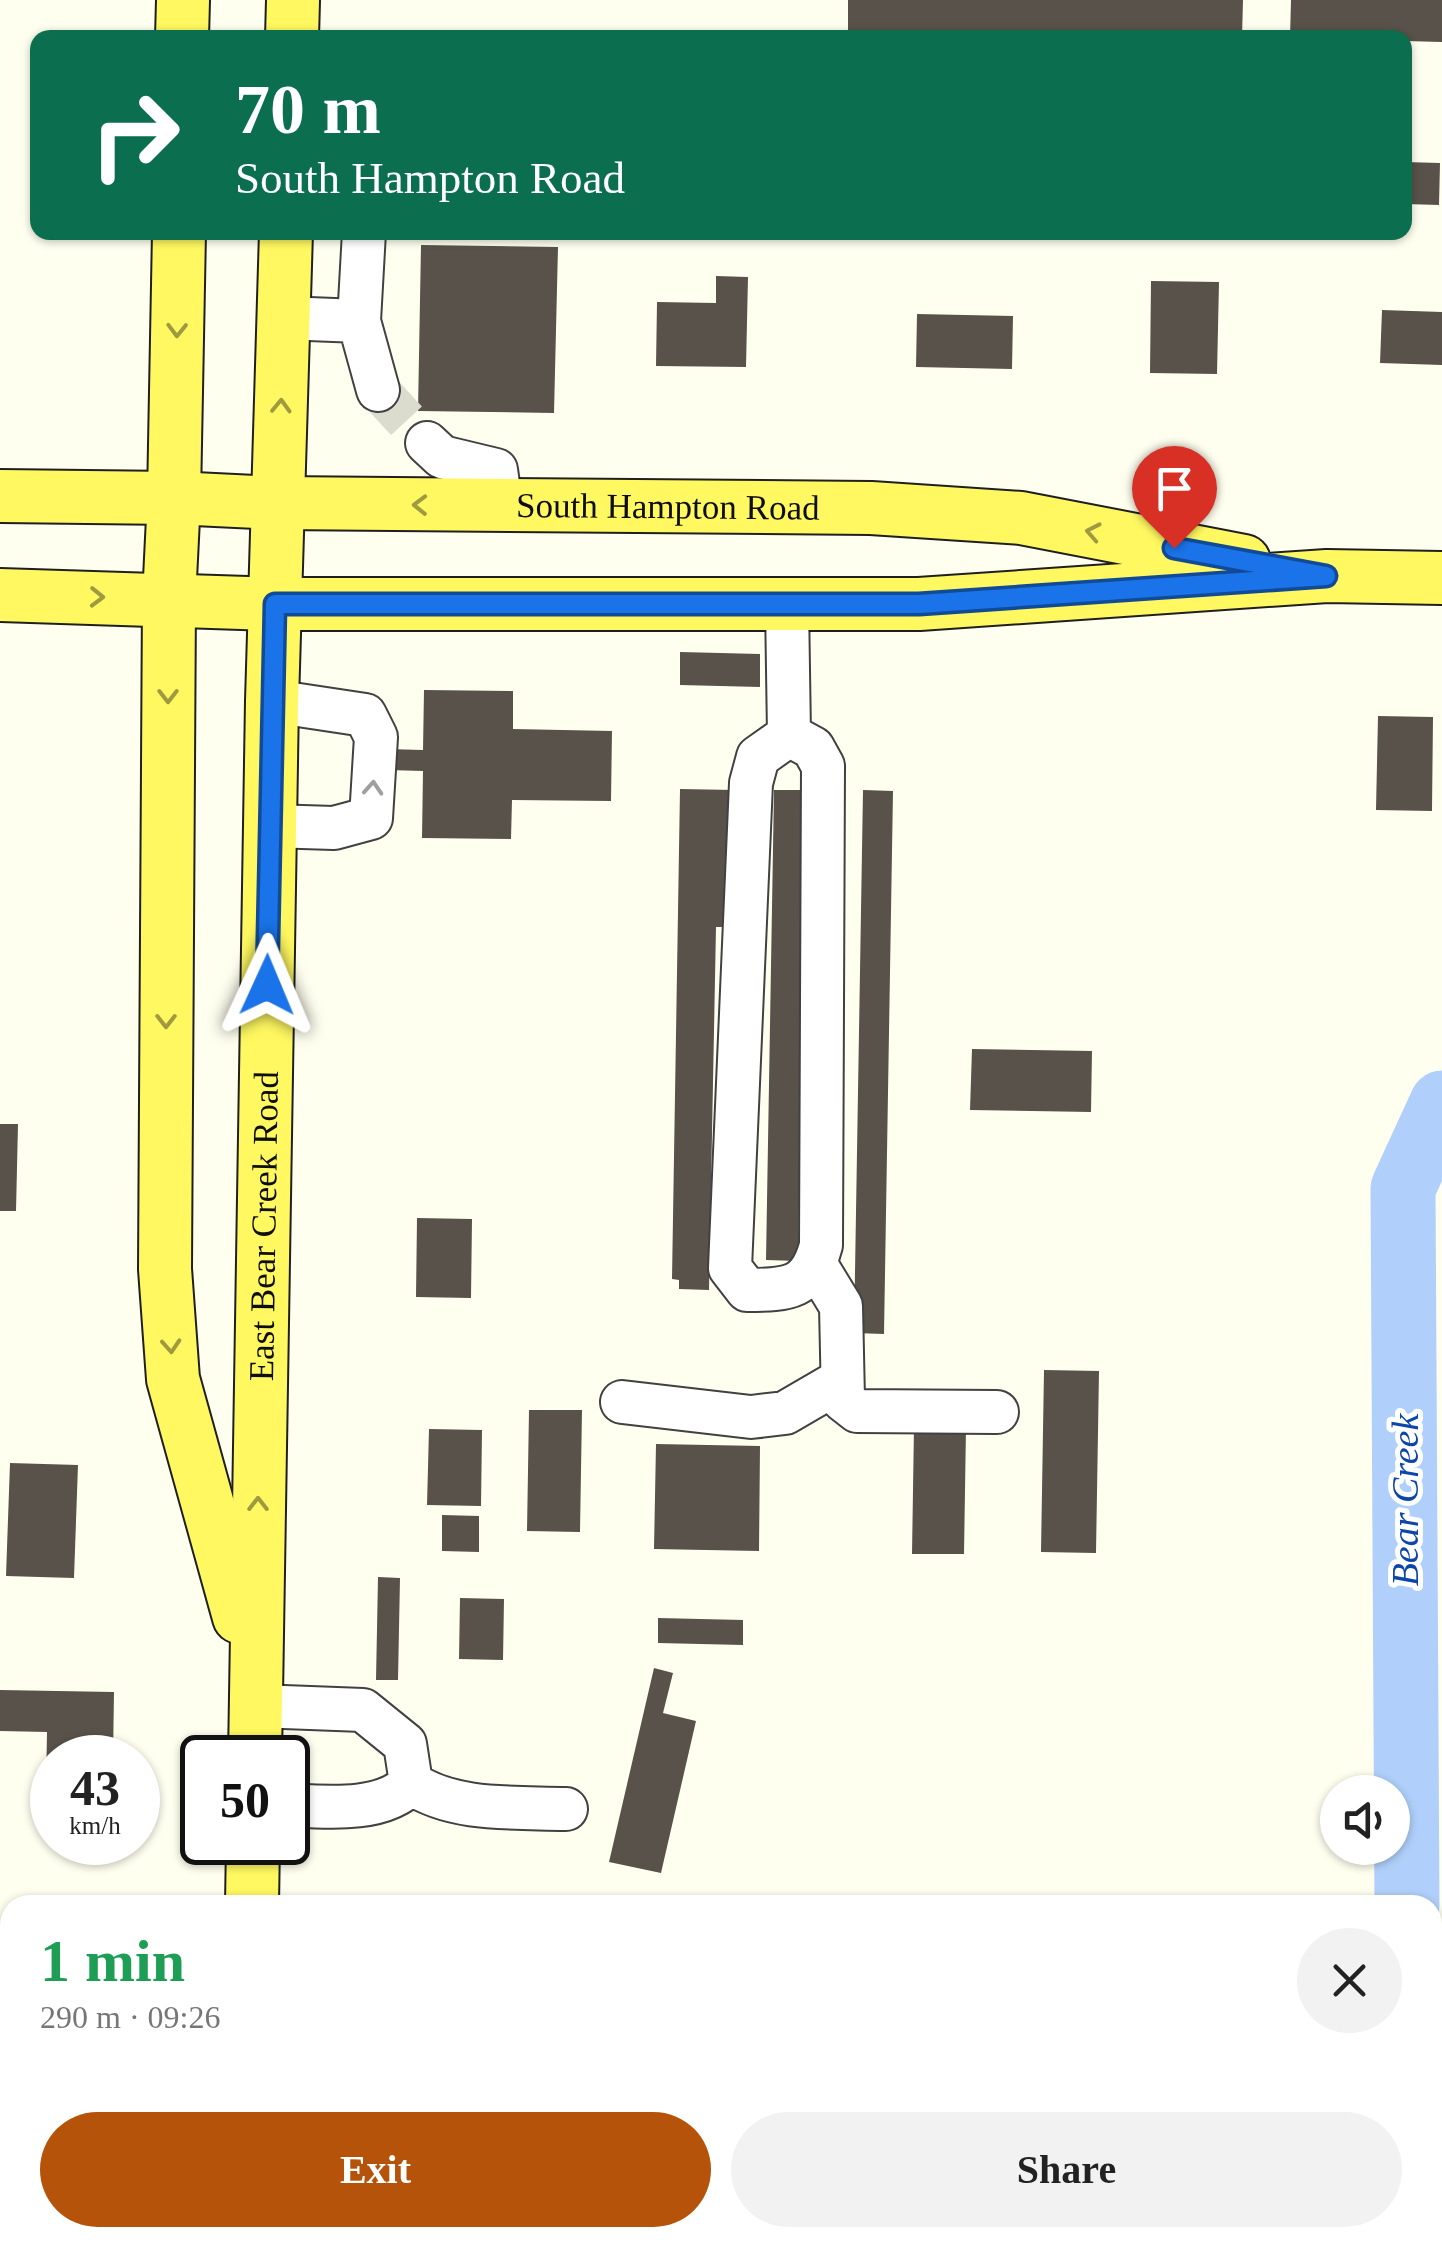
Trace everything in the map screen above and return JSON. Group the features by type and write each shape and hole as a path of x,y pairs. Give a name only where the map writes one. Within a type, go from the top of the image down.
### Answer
{"main road":[{"path":"182,30 183,0"},
{"path":"292,30 293,0"},
{"name":"East Bear Creek Road","path":"179,240 169,598 165,1268 174,1378 201,1487 234,1590 257,1706"},
{"name":"East Bear Creek Road","path":"256,1735 272,701 286,240"},
{"name":"South Hampton Road","path":"0,496 174,498 278,504 871,508 1021,518 1326,576"},
{"name":"South Hampton Road","path":"0,595 275,604 919,604 1326,576 1442,578"},
{"path":"252,1895 253,1865"}],"lane":[{"path":"364,240 360,320 378,390"},
{"path":"284,318 360,320"},
{"path":"427,443 442,457 496,470 501,505"},
{"path":"787,604 789,735"},
{"path":"270,826 334,828 371,818 376,738 366,714 272,701"},
{"path":"789,735 814,748 824,766 821,1245 816,1265 805,1280 781,1290 747,1290 730,1268 751,783 758,757 789,735"},
{"path":"816,1265 842,1306 843,1400 857,1411 997,1412"},
{"path":"622,1402 750,1416 785,1412 840,1381"},
{"path":"257,1706 363,1710 405,1744 411,1783 430,1796 461,1803 566,1809"},
{"path":"310,1805 372,1804 402,1794 411,1783"}],"building":[{"path":"848,0 1243,0 1242,30 848,30"},
{"path":"1291,0 1442,0 1442,42 1412,41 1412,30 1290,30"},
{"path":"1412,162 1440,163 1439,205 1412,204"},
{"path":"421,245 558,247 554,413 418,411"},
{"path":"716,276 748,277 746,367 656,366 657,302 716,303"},
{"path":"1151,281 1219,282 1217,374 1150,373"},
{"path":"1382,310 1442,312 1442,365 1380,363"},
{"path":"917,314 1013,316 1012,369 916,367"},
{"path":"680,652 760,654 760,687 680,685"},
{"path":"424,690 513,691 513,729 612,731 611,801 512,800 511,839 422,838 423,771 387,770 387,749 423,750"},
{"path":"1378,716 1433,717 1432,811 1376,810"},
{"path":"680,789 735,790 732,927 716,927 709,1290 679,1289 679,1280 672,1279"},
{"path":"774,790 806,790 798,1261 766,1260"},
{"path":"863,790 893,791 884,1334 854,1333"},
{"path":"972,1049 1092,1051 1091,1112 970,1110"},
{"path":"0,1124 18,1124 16,1211 0,1211"},
{"path":"417,1218 472,1219 471,1298 416,1297"},
{"path":"1044,1370 1099,1371 1096,1553 1041,1552"},
{"path":"529,1410 582,1410 580,1532 527,1531"},
{"path":"914,1426 966,1427 964,1554 912,1554"},
{"path":"429,1429 482,1430 481,1506 427,1505"},
{"path":"656,1444 760,1446 759,1551 654,1549"},
{"path":"10,1463 78,1465 74,1578 6,1576"},
{"path":"442,1515 479,1516 479,1552 442,1551"},
{"path":"378,1577 400,1578 398,1680 376,1680"},
{"path":"460,1598 504,1599 503,1660 459,1659"},
{"path":"658,1618 743,1620 743,1645 658,1643"},
{"path":"654,1668 673,1673 663,1713 696,1721 661,1873 609,1862"},
{"path":"0,1690 114,1692 113,1735 0,1731"}],"waterway":[{"name":"Bear Creek","path":"1407,1895 1403,1188 1442,1103"}],"tunnel":[{"path":"378,390 427,443"}],"route":[{"path":"267,985 275,604 919,604 1326,576 1174,548"}]}
